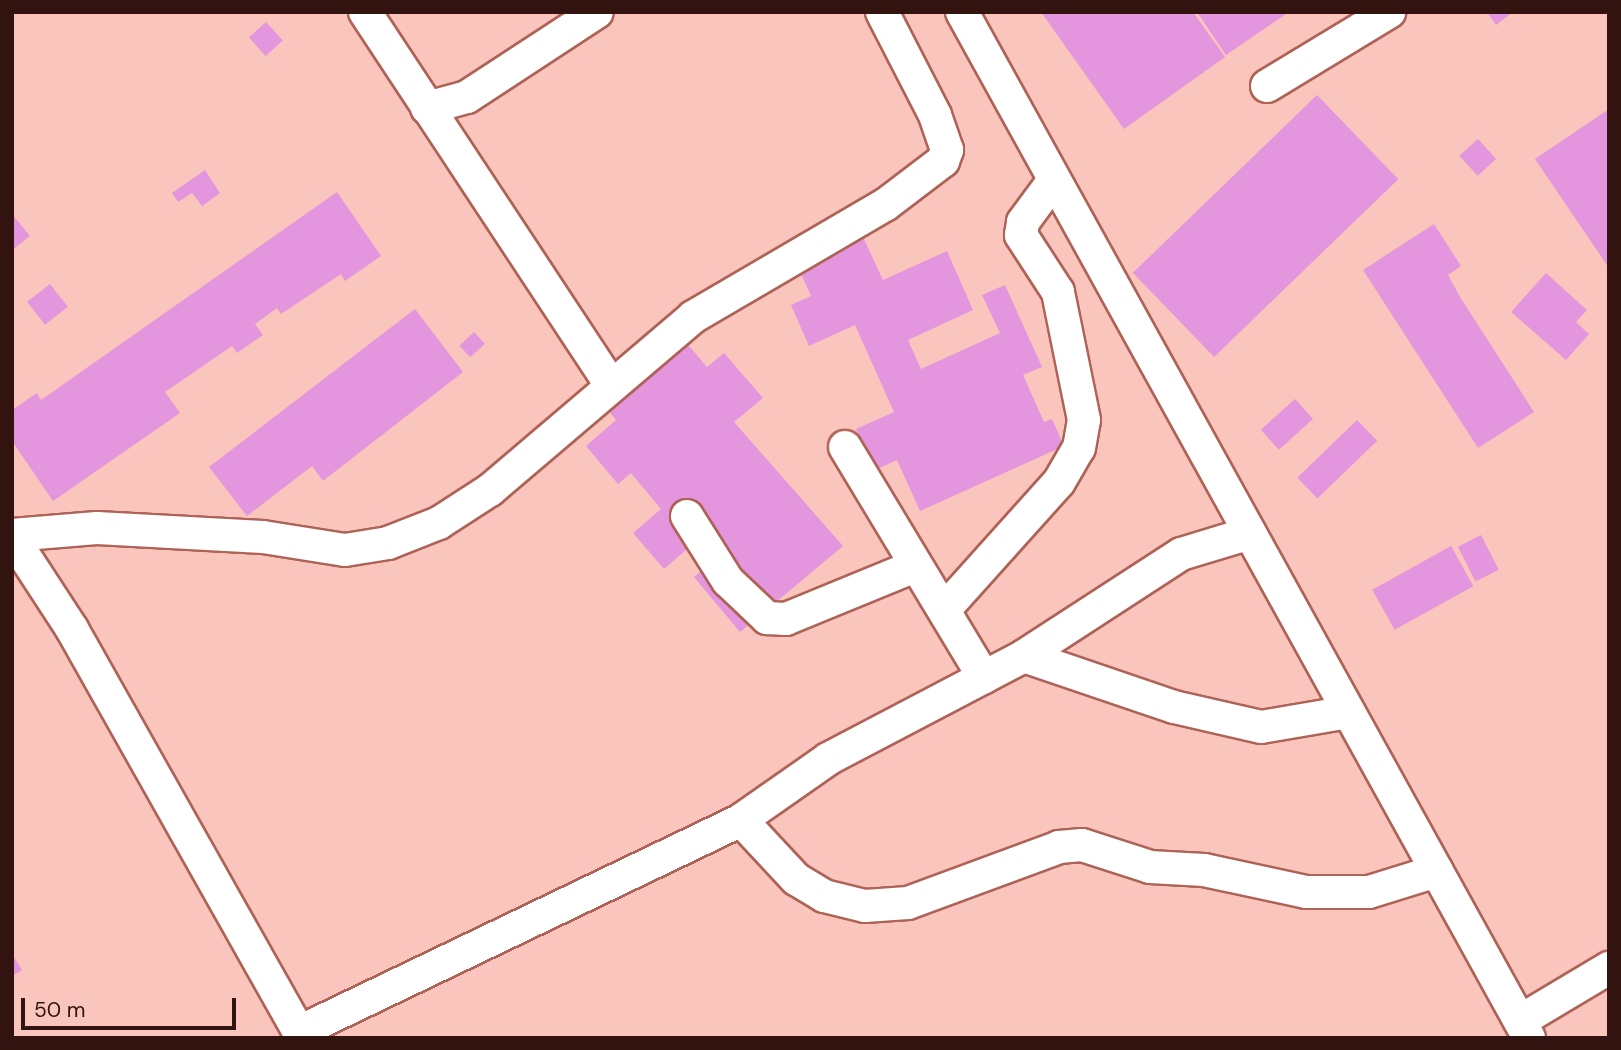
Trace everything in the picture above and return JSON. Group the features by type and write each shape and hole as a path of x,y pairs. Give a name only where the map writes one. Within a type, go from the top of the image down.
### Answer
{"street":[{"path":"365,12 612,386"},
{"path":"427,108 467,97 597,12"},
{"path":"882,12 934,116 947,150 943,161 885,205 694,317 490,490 439,523 388,543 345,550 263,537 97,528 12,536 72,629 301,1035 741,820 828,760 1024,656 1181,554 1250,533"},
{"path":"962,12 1437,871 1521,1032 1609,968"},
{"path":"1267,86 1389,12"},
{"path":"944,610 1059,482 1079,448 1084,419 1058,292 1021,236 1023,222 1054,180"},
{"path":"845,447 985,677"},
{"path":"687,516 728,581 767,618 786,619 915,566"},
{"path":"1024,656 1174,707 1261,727 1349,712"},
{"path":"741,820 796,878 824,896 865,906 908,903 1059,847 1082,845 1150,867 1204,870 1306,892 1369,892 1437,871"}],"building":[{"path":"1041,12 1193,12 1225,57 1124,129"},
{"path":"1197,12 1289,12 1226,55"},
{"path":"1487,12 1513,12 1496,25"},
{"path":"266,22 283,41 266,56 249,37"},
{"path":"1317,95 1398,179 1214,357 1133,273"},
{"path":"1609,109 1609,268 1535,159"},
{"path":"1478,139 1496,159 1477,176 1459,156"},
{"path":"205,170 220,193 202,206 192,193 178,202 172,193"},
{"path":"337,192 381,256 345,281 341,274 281,314 277,308 255,324 263,335 237,353 232,346 165,392 180,413 53,501 12,441 12,410 37,393 41,400"},
{"path":"12,214 30,236 12,250"},
{"path":"1434,224 1461,266 1448,275 1534,412 1478,448 1363,270"},
{"path":"862,235 883,280 947,251 973,310 908,340 921,369 1000,333 982,295 1005,285 1042,367 1023,375 1044,422 1052,419 1064,446 920,511 897,460 875,470 856,429 894,412 855,325 809,346 791,305 811,296 797,265"},
{"path":"1546,273 1587,310 1576,322 1589,334 1566,360 1511,312"},
{"path":"50,284 68,307 45,325 27,302"},
{"path":"415,309 463,372 323,481 312,466 247,516 209,467"},
{"path":"673,327 707,367 724,353 763,398 734,422 843,546 740,632 694,577 711,563 694,543 664,569 633,533 661,509 631,473 618,484 586,446 616,420 596,395"},
{"path":"474,332 485,344 470,357 459,346"},
{"path":"1295,399 1313,419 1279,450 1261,430"},
{"path":"1357,420 1377,441 1317,499 1297,478"},
{"path":"1481,535 1499,570 1476,582 1458,547"},
{"path":"1451,546 1473,586 1395,630 1372,590"},
{"path":"12,954 22,970 12,976"}]}
